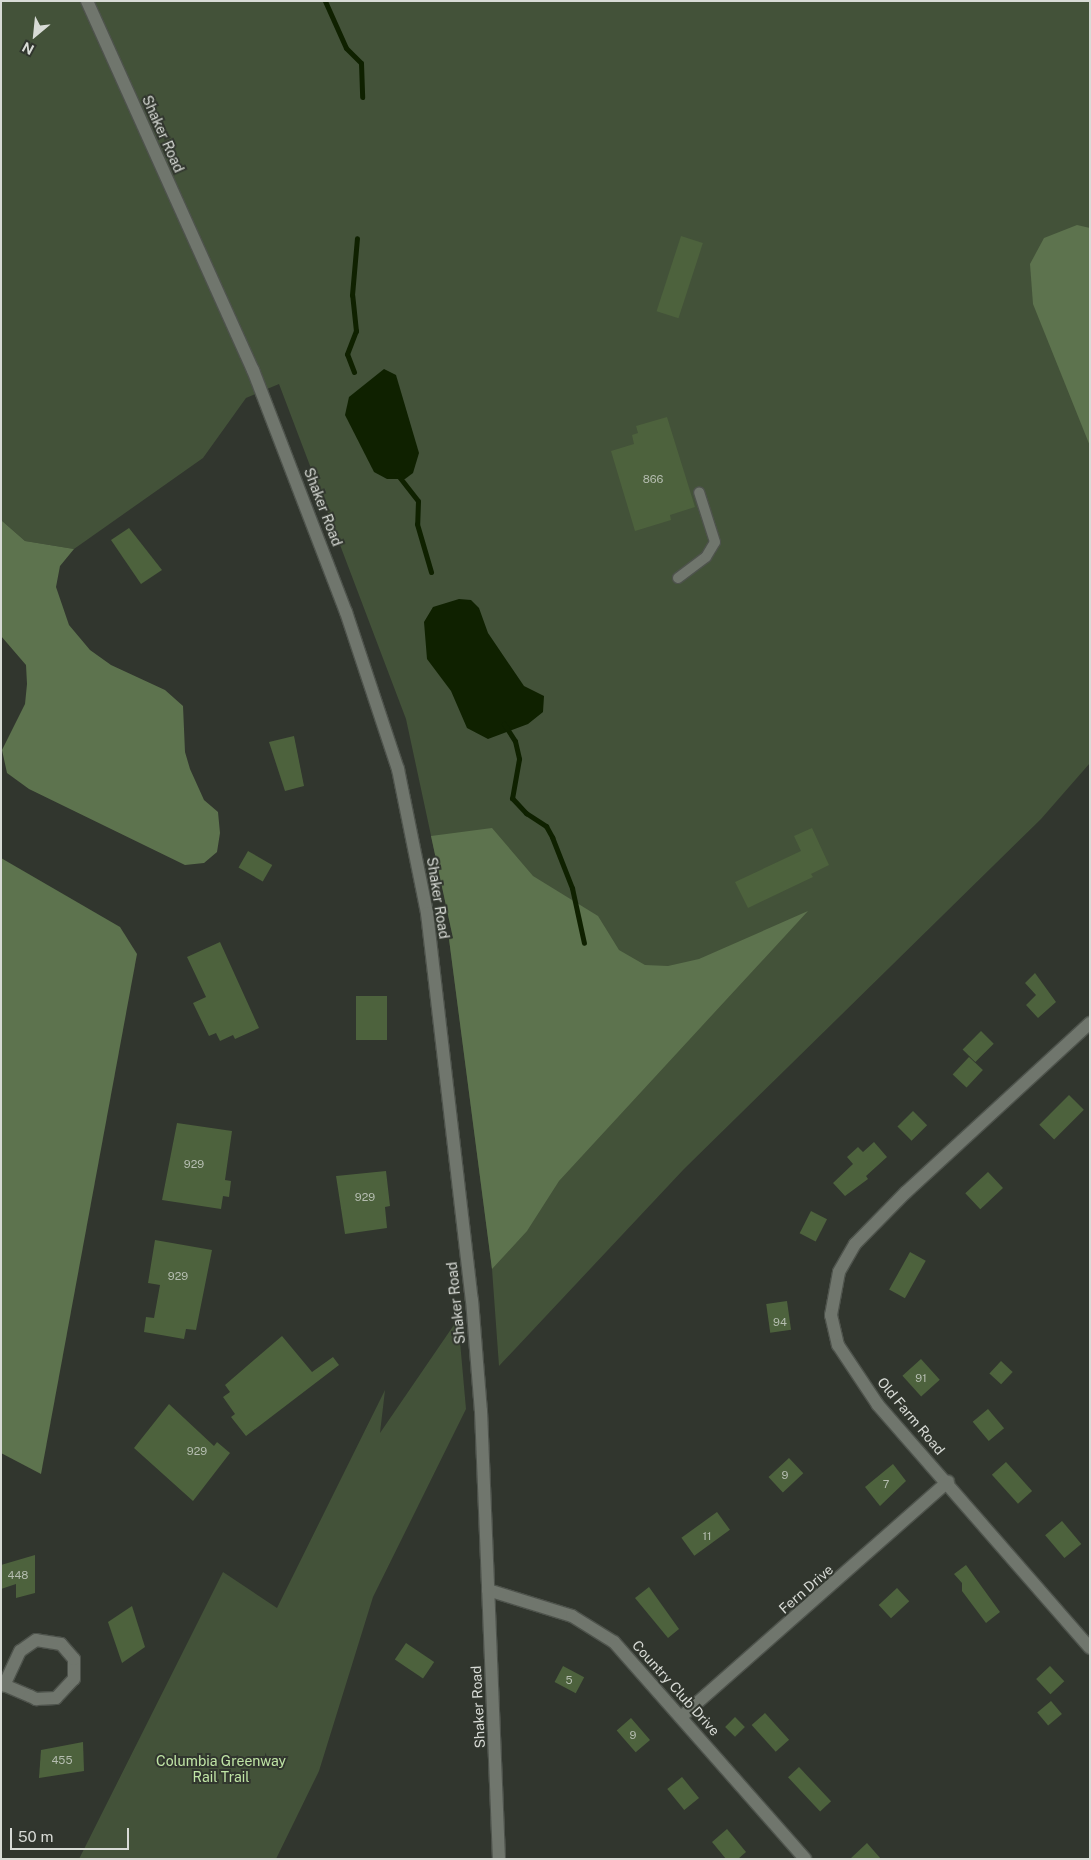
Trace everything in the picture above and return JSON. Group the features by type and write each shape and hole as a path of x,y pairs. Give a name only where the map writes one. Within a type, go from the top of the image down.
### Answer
{"street":[{"name":"Shaker Road","path":"87,1 253,370 343,604 398,769 427,913 468,1272 481,1411 499,1859"},
{"name":"Old Farm Road","path":"1090,1022 906,1192 855,1244 839,1272 831,1315 838,1345 878,1405 948,1482 1090,1648"},
{"name":"Fern Drive","path":"681,1717 948,1482"},
{"name":"Country Club Drive","path":"488,1590 595,1627 620,1648 805,1859"},
{"path":"36,1640 61,1644 74,1659 74,1679 56,1698 36,1699 3,1684 20,1652 36,1640"}],"lane":[{"path":"678,578 706,557 715,542 699,492"}],"green space":[{"path":"1,1 1090,1 1090,763 1041,819 684,1169 499,1366 492,1269 449,939 453,938 406,719 279,384 246,398 203,458 74,549 25,541 1,520"},
{"name":"Columbia Greenway Rail Trail","path":"458,1319 466,1409 373,1597 319,1771 276,1859 79,1859 223,1572 277,1608 385,1390 380,1433"}],"shaded area":[{"path":"1077,225 1090,228 1090,446 1033,304 1030,264 1044,238"},
{"path":"384,369 396,375 419,453 413,473 405,479 387,479 374,472 345,415 349,397"},
{"path":"1,520 25,541 74,549 60,566 56,587 69,625 90,650 111,665 165,690 183,706 185,752 190,769 204,800 218,812 220,833 217,852 204,863 185,865 29,789 7,773 2,750 25,704 27,684 26,665 1,636"},
{"path":"459,599 471,600 479,608 488,633 524,686 544,696 543,712 528,724 488,739 467,728 451,691 427,659 424,622 433,607"},
{"path":"492,828 533,876 598,916 619,950 645,965 668,966 699,959 808,911 559,1181 527,1231 492,1269 449,939 453,938 431,836"},
{"path":"1,858 120,927 137,954 41,1474 1,1453"}],"building":[{"path":"681,236 703,243 678,318 657,311"},
{"path":"667,417 695,507 670,515 671,520 635,531 611,451 634,444 632,435 638,433 636,426"},
{"path":"129,528 162,570 141,584 111,540"},
{"path":"294,736 304,786 285,791 269,742"},
{"path":"812,828 829,865 811,874 813,877 748,908 735,882 801,851 794,836"},
{"path":"248,851 272,865 263,881 238,867"},
{"path":"220,942 259,1028 235,1039 233,1035 220,1041 216,1033 209,1036 193,1003 206,997 187,957"},
{"path":"1035,973 1056,1002 1038,1018 1026,1005 1036,995 1025,983"},
{"path":"356,996 387,996 387,1040 356,1040"},
{"path":"981,1031 994,1044 975,1062 963,1049"},
{"path":"969,1057 983,1070 967,1088 953,1075"},
{"path":"1069,1095 1084,1110 1054,1140 1039,1125"},
{"path":"913,1111 927,1125 912,1141 897,1127"},
{"path":"177,1123 232,1131 225,1180 231,1181 229,1197 223,1196 221,1209 162,1200"},
{"path":"874,1142 887,1157 866,1176 868,1179 845,1196 833,1183 853,1164 847,1157 858,1147 863,1152"},
{"path":"386,1171 390,1206 385,1207 387,1228 345,1234 336,1176"},
{"path":"988,1172 1003,1188 980,1209 965,1193"},
{"path":"811,1211 827,1219 816,1241 800,1233"},
{"path":"155,1240 212,1250 196,1330 186,1329 184,1339 144,1332 146,1317 154,1318 160,1285 148,1283"},
{"path":"910,1252 926,1261 905,1298 889,1290"},
{"path":"787,1301 791,1330 770,1333 766,1304"},
{"path":"282,1336 312,1372 333,1357 339,1365 246,1436 231,1417 235,1414 223,1397 230,1392 225,1385"},
{"path":"921,1359 940,1380 921,1397 902,1376"},
{"path":"1001,1361 1013,1372 1001,1384 989,1373"},
{"path":"169,1404 214,1446 217,1442 230,1453 193,1501 134,1448"},
{"path":"988,1409 1004,1428 989,1441 973,1422"},
{"path":"789,1458 803,1473 783,1492 769,1477"},
{"path":"1006,1462 1032,1491 1018,1504 992,1475"},
{"path":"893,1464 906,1481 880,1506 865,1487"},
{"path":"717,1512 730,1530 694,1556 681,1538"},
{"path":"1062,1521 1081,1544 1064,1558 1045,1535"},
{"path":"35,1555 35,1593 16,1598 16,1584 1,1589 1,1565"},
{"path":"966,1565 1000,1612 986,1623 962,1591 962,1583 954,1574"},
{"path":"649,1587 679,1629 668,1638 635,1598"},
{"path":"897,1588 909,1601 891,1618 879,1605"},
{"path":"132,1606 145,1647 122,1663 108,1622"},
{"path":"406,1643 434,1662 423,1679 395,1660"},
{"path":"563,1666 584,1677 576,1693 555,1682"},
{"path":"1050,1666 1064,1681 1050,1694 1036,1679"},
{"path":"1051,1701 1062,1714 1048,1726 1037,1713"},
{"path":"765,1713 789,1740 776,1752 752,1725"},
{"path":"735,1717 745,1727 735,1737 725,1727"},
{"path":"631,1718 650,1740 636,1752 617,1730"},
{"path":"83,1742 84,1771 39,1778 41,1750"},
{"path":"799,1767 831,1801 820,1812 788,1777"},
{"path":"682,1777 699,1798 684,1810 667,1789"},
{"path":"727,1829 746,1852 738,1859 726,1859 712,1842"},
{"path":"867,1843 881,1859 850,1859"}],"waterway":[{"path":"325,1 346,48 361,63 362,97"},
{"path":"354,372 347,354 356,331 352,295 357,238"},
{"path":"397,474 418,501 417,524 431,572"},
{"path":"504,724 515,741 519,759 512,798 526,813 546,826 552,837 572,888 584,943"}]}
